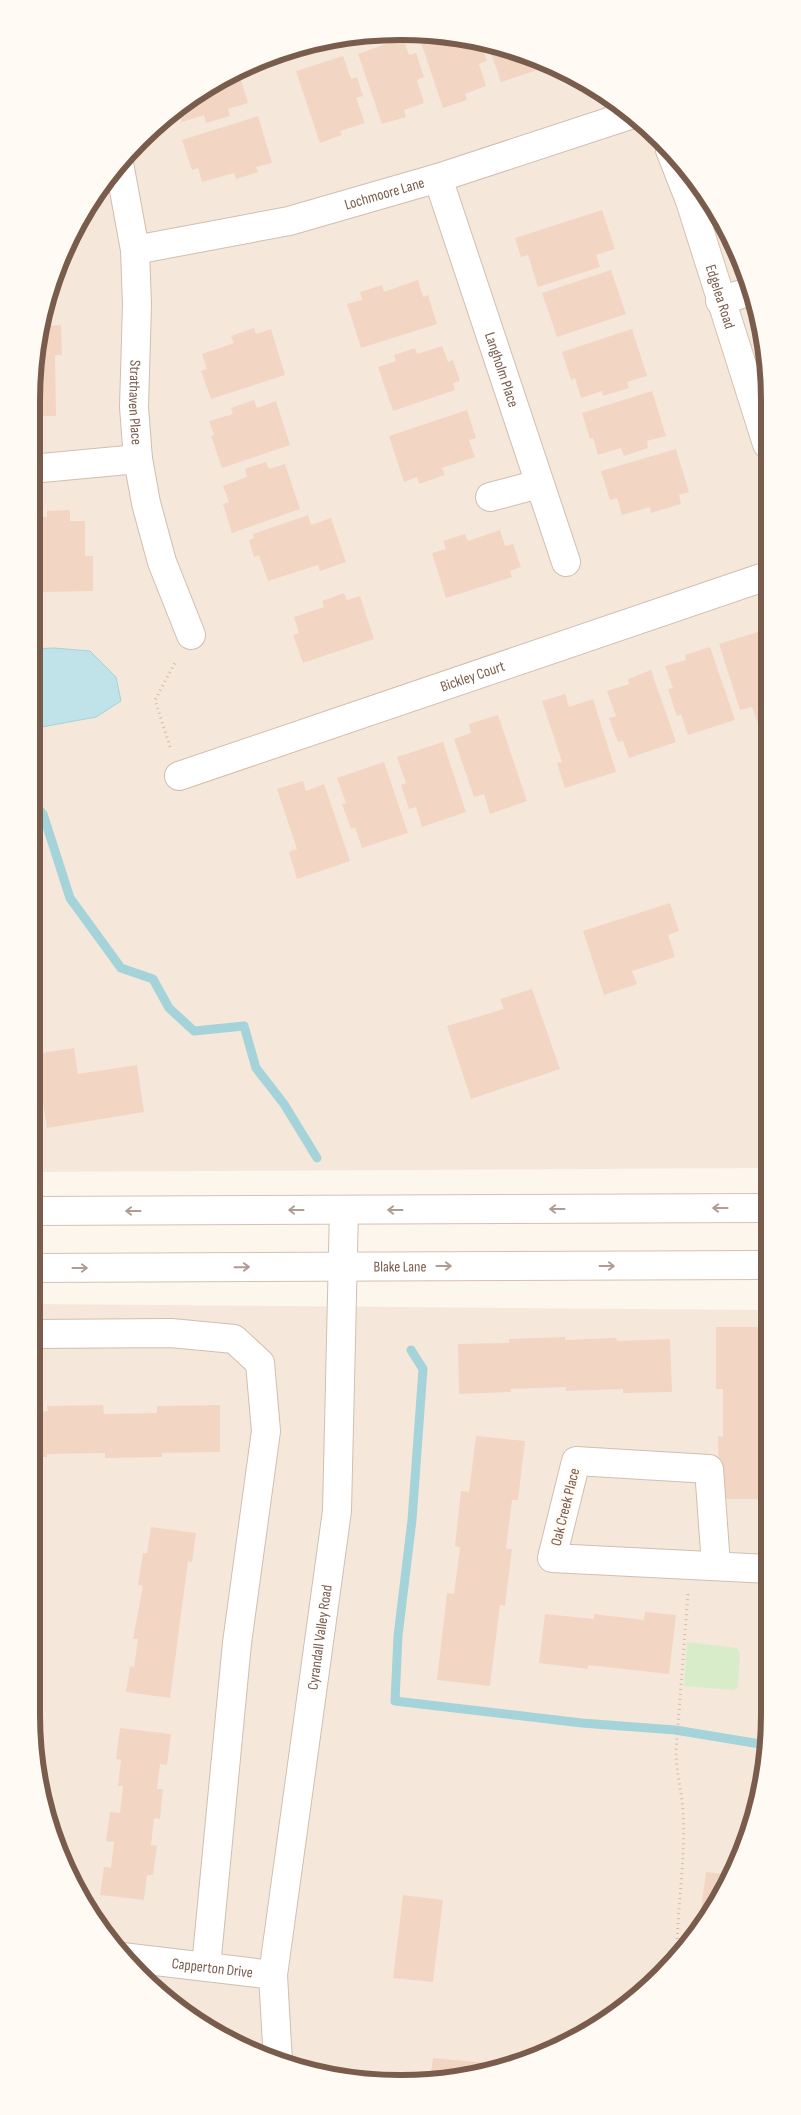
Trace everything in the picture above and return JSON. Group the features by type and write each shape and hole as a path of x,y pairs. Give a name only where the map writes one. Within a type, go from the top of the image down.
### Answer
{"street":[{"name":"Lochmoore Lane","path":"135,250 289,221 438,178 624,117"},
{"name":"Edgelea Road","path":"678,170 690,202 761,426"},
{"name":"Strathaven Place","path":"121,173 135,250 137,305 134,407 138,459 146,503 162,562 191,635"},
{"name":"Langholm Place","path":"438,178 566,562"},
{"path":"720,301 745,293"},
{"path":"40,468 138,459"},
{"path":"490,497 539,484"},
{"name":"Bickley Court","path":"179,776 761,578"},
{"path":"40,1211 761,1208"},
{"name":"Cyrandall Valley Road","path":"277,2053 273,1975 337,1511 344,1210"},
{"name":"Blake Lane","path":"40,1268 761,1265"},
{"path":"40,1334 171,1333 234,1339 260,1364 266,1431 237,1643 206,1967"},
{"name":"Oak Creek Place","path":"704,1565 709,1469 576,1461 552,1558 761,1569"},
{"name":"Capperton Drive","path":"136,1959 273,1975"}],"path":[{"path":"179,776 155,700 191,635"},
{"path":"678,1945 683,1872 683,1810 676,1774 676,1745 704,1565"}],"shaded area":[{"path":"400,40 448,43 494,52 516,59 538,67 581,88 620,114 672,163 687,181 713,220 734,263 742,285 749,307 758,353 761,400 761,1168 40,1172 40,727 96,717 54,648 40,649 40,400 43,353 47,330 52,307 67,263 88,220 114,181 163,129 181,114 220,88 263,67 307,52 330,47 353,43"},
{"path":"40,1304 761,1310 761,1714 758,1762 754,1785 749,1808 734,1852 713,1895 687,1934 638,1986 620,2001 581,2027 538,2048 516,2056 494,2063 448,2072 400,2075 377,2074 353,2072 307,2063 263,2048 241,2038 220,2027 181,2001 129,1952 114,1934 88,1895 67,1852 52,1808 43,1762 40,1714"}],"green space":[{"path":"687,1642 737,1648 740,1653 738,1687 734,1690 684,1686"}],"water":[{"path":"40,649 90,651 116,677 121,701 96,717 40,727"}],"building":[{"path":"397,40 404,40 409,55 416,53 424,77 417,80 424,103 404,110 406,117 382,124 358,54"},
{"path":"421,41 448,43 483,50 487,61 479,64 486,86 465,94 467,100 443,108"},
{"path":"490,51 541,69 501,82"},
{"path":"343,56 351,79 357,77 363,96 356,98 365,123 340,131 342,135 320,143 296,71"},
{"path":"240,78 248,103 228,109 230,116 206,123 204,115 182,122 180,115 181,114 220,88"},
{"path":"258,116 272,163 256,167 258,172 236,179 234,173 202,182 198,168 192,170 182,140"},
{"path":"602,210 615,249 596,255 600,267 538,287 528,255 521,257 515,238"},
{"path":"611,270 626,314 557,337 542,293"},
{"path":"418,280 423,297 428,295 437,324 361,348 347,304 362,300 360,292 382,285 384,292"},
{"path":"61,325 62,355 55,355 56,416 40,416 43,353 48,326"},
{"path":"254,328 256,334 271,329 285,375 211,399 201,371 207,369 202,354 234,343 231,336"},
{"path":"632,329 647,376 627,382 629,388 603,396 602,391 581,398 575,378 571,380 562,352"},
{"path":"442,346 448,362 453,360 460,381 453,383 455,390 393,411 378,367 396,361 394,355 415,348 417,354"},
{"path":"652,391 666,436 647,441 648,448 624,456 621,448 598,455 593,438 590,439 582,413"},
{"path":"254,400 257,408 276,401 290,445 222,468 211,436 214,435 209,421 233,414 231,408"},
{"path":"467,410 476,438 469,440 475,457 442,468 445,475 419,484 417,477 404,482 389,436"},
{"path":"676,449 689,492 679,495 681,504 651,513 650,507 622,515 617,498 610,500 601,471"},
{"path":"266,462 269,469 285,464 300,509 232,533 223,504 229,502 223,486 247,477 245,469"},
{"path":"70,510 70,521 85,521 85,556 93,556 93,591 43,592 42,517 47,517 47,511"},
{"path":"308,515 311,525 331,518 346,562 320,571 318,565 268,581 259,555 254,557 249,540 254,538 253,534"},
{"path":"500,530 505,546 513,544 521,567 510,571 512,577 446,598 432,553 446,549 443,541 465,534 468,541"},
{"path":"344,593 347,600 360,596 374,639 303,663 293,635 299,633 294,617 324,607 322,601"},
{"path":"761,631 761,722 758,723 752,707 740,710 719,644"},
{"path":"710,647 735,720 688,735 681,714 677,716 668,689 673,688 665,666 686,660 685,655"},
{"path":"651,670 676,742 629,758 623,741 618,742 609,718 616,716 607,691 629,684 628,679"},
{"path":"565,694 569,707 593,699 616,772 565,788 557,763 562,762 542,701"},
{"path":"498,715 527,801 490,814 484,794 474,797 454,739 471,733 469,724"},
{"path":"443,742 466,812 422,827 416,807 409,809 401,785 406,783 397,757"},
{"path":"384,762 408,833 362,848 355,827 351,829 342,804 346,803 337,778"},
{"path":"303,781 306,791 324,784 350,861 297,879 289,852 297,849 277,789"},
{"path":"670,903 679,931 668,935 675,957 632,971 637,984 604,995 583,931"},
{"path":"532,989 560,1069 471,1099 447,1026 504,1009 500,999"},
{"path":"74,1048 78,1074 137,1065 144,1112 47,1128 40,1085 40,1053"},
{"path":"716,1327 761,1327 761,1499 719,1499 718,1436 723,1437 723,1389 716,1389"},
{"path":"565,1337 565,1340 616,1338 617,1341 670,1339 672,1392 623,1393 623,1389 566,1391 566,1387 510,1389 511,1392 459,1394 458,1344 509,1343 509,1339"},
{"path":"103,1405 104,1414 157,1413 157,1406 220,1405 220,1452 162,1453 162,1457 105,1458 105,1453 47,1454 47,1457 40,1457 40,1411 48,1411 47,1406"},
{"path":"476,1436 525,1441 518,1500 512,1500 506,1549 512,1549 505,1606 500,1605 490,1686 437,1680 447,1593 454,1594 460,1547 455,1546 461,1491 469,1492"},
{"path":"151,1527 196,1533 192,1562 188,1561 170,1698 126,1692 130,1666 134,1667 138,1639 133,1639 143,1586 138,1585 143,1553 147,1553"},
{"path":"645,1612 676,1615 669,1674 588,1665 588,1669 539,1663 545,1614 594,1619 594,1614 644,1620"},
{"path":"120,1728 171,1734 167,1765 160,1764 157,1789 163,1789 160,1819 154,1818 151,1845 157,1846 153,1875 147,1875 144,1900 100,1895 104,1867 111,1868 114,1842 106,1841 110,1812 120,1813 123,1786 118,1786 121,1760 116,1759"},
{"path":"706,1872 724,1874 713,1895 700,1914"},
{"path":"403,1895 443,1900 433,1982 393,1978"},
{"path":"433,2058 492,2063 448,2072 420,2074 420,2071 431,2072"}],"waterway":[{"path":"40,811 43,814 70,898 121,968 153,979 169,1008 194,1031 244,1026 256,1068 284,1104 317,1158"},
{"path":"411,1350 423,1369 412,1520 398,1636 395,1701 582,1723 675,1730 760,1744"}]}
